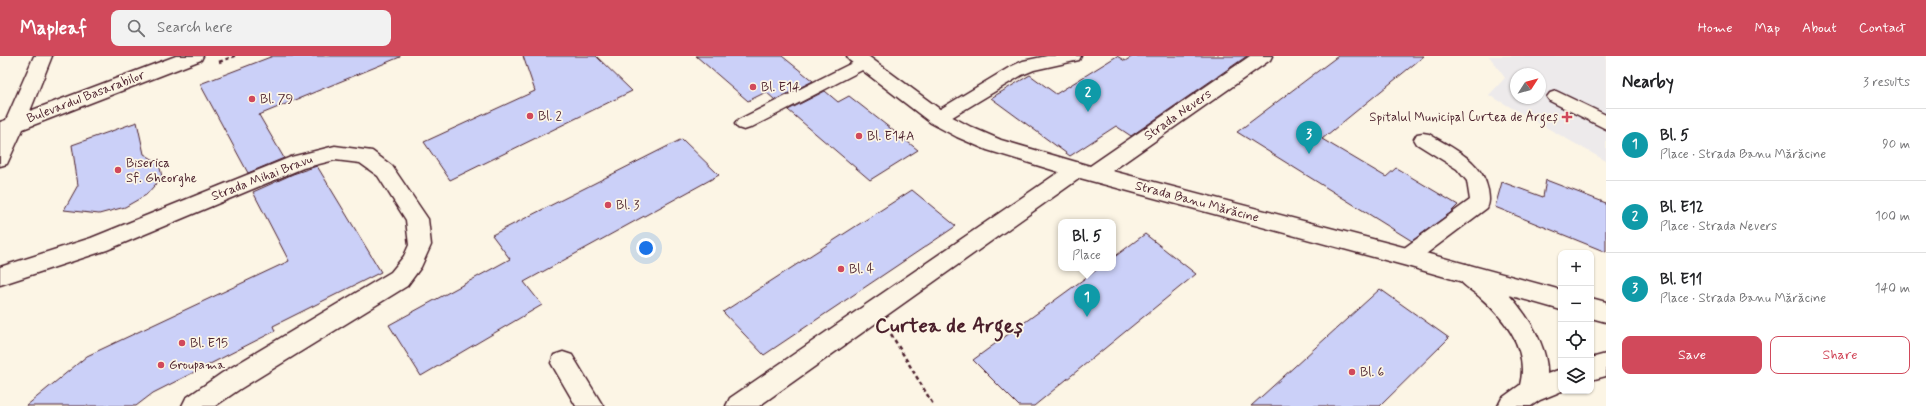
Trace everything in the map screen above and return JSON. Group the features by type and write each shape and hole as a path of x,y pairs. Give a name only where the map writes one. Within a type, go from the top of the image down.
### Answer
{"street":[{"path":"0,158 7,128 43,56"},
{"name":"Bulevardul Basarabilor","path":"7,128 194,56"},
{"name":"Strada Nevers","path":"740,406 877,311 1085,172 1263,56"},
{"name":"Strada Banu Mărăcine","path":"860,59 938,118 964,132 994,145 1085,172 1243,215 1407,257 1558,299"},
{"name":"Strada Mihai Bravu","path":"0,276 99,244 298,162 335,153 365,156 384,171 416,219 420,245 413,261 399,279 231,381 195,406"},
{"path":"1466,273 1498,298 1516,318 1531,343 1536,369 1532,392"},
{"path":"1594,309 1606,312"},
{"path":"563,363 590,406"},
{"path":"1594,369 1606,365"},
{"path":"1511,406 1532,392 1558,381"}],"lane":[{"path":"938,118 1016,71 1029,65 1073,56"},
{"path":"744,124 860,59"},
{"path":"1556,97 1606,123"},
{"path":"1407,257 1480,203 1476,179 1464,164 1423,139"}],"path":[{"path":"877,311 934,406"}],"shaded area":[{"name":"Spitalul Municipal Curtea de Argeș","path":"1489,56 1606,56 1606,161 1489,95 1505,78"}],"building":[{"name":"Bl. 79","path":"273,56 400,57 259,115 284,158 248,173 200,84"},
{"name":"Bl. 2","path":"523,56 596,56 632,91 450,180 424,142 535,91"},
{"name":"Bl. E14","path":"696,56 782,56 813,81 775,100 766,92 748,101"},
{"path":"1117,56 1125,61 1133,56 1247,56 1131,136 1116,126 1070,156 991,98 1030,75 1056,94"},
{"path":"1338,56 1424,56 1322,139 1386,177 1396,168 1458,205 1449,214 1412,241 1237,132"},
{"name":"Bl. E14A","path":"825,91 838,102 849,96 918,150 870,180 788,110"},
{"name":"Biserica Sf. Gheorghe","path":"137,122 144,154 159,163 162,177 146,195 125,207 99,214 64,210 78,185 72,145"},
{"path":"682,139 719,175 524,282 542,305 421,376 389,325 510,259 492,235"},
{"path":"317,166 381,272 273,326 275,331 153,393 136,406 26,406 87,356 289,261 253,192 293,174"},
{"path":"1546,180 1606,203 1606,252 1495,207 1502,182 1543,197"},
{"name":"Bl. 4","path":"912,190 956,226 764,355 723,312"},
{"path":"1145,234 1196,274 1034,406 1019,406 973,360 1095,271 1116,271 1116,256"},
{"name":"Bl. 6","path":"1380,289 1449,338 1380,406 1251,406"}],"place":[{"name":"Bl. E14","path":"753,87"},
{"name":"Bl. 79","path":"252,99"},
{"name":"Bl. E12","path":"1088,112"},
{"name":"Bl. 2","path":"530,116"},
{"name":"Spitalul Municipal Curtea de Argeș","path":"1567,117"},
{"name":"Bl. E14A","path":"859,136"},
{"name":"Bl. E11","path":"1309,154"},
{"name":"Biserica Sf. Gheorghe","path":"118,170"},
{"name":"Bl. 3","path":"608,205"},
{"name":"Bl. 4","path":"841,269"},
{"name":"Bl. 5","path":"1087,317"},
{"name":"Bl. E15","path":"182,343"},
{"name":"Groupama","path":"161,365"},
{"name":"Bl. 6","path":"1352,372"}],"district":[{"name":"Curtea de Argeș","path":"949,326"}]}
